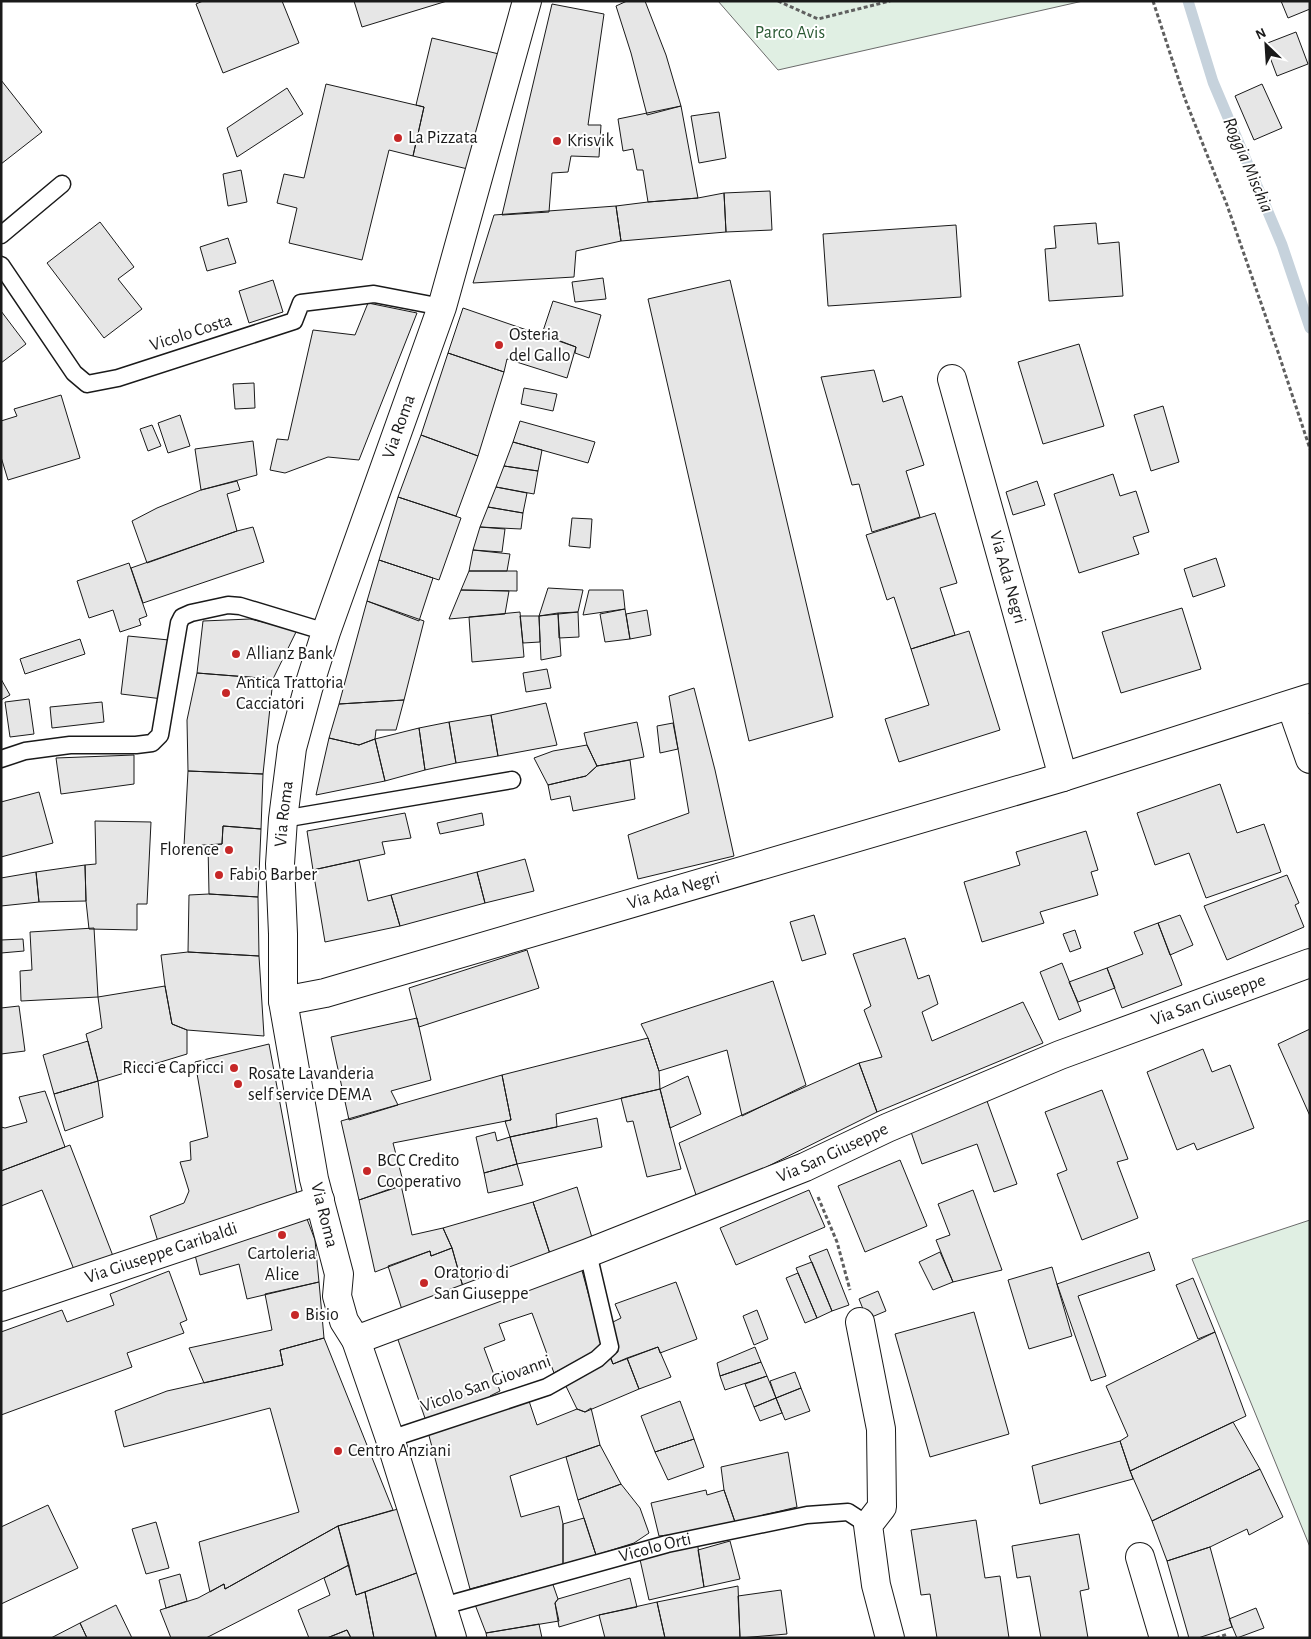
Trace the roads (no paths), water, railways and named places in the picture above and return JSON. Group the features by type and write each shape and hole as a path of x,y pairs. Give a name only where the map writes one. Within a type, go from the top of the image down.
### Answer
{"street":[{"name":"Via Roma","path":"452,1638 390,1439 356,1340 344,1321 337,1296 339,1274 313,1170 283,1001 280,864 283,820 292,748 308,689 326,632 442,307 527,1"},
{"name":"Via Ada Negri","path":"952,379 1063,776"},
{"name":"Via Ada Negri","path":"283,1001 325,993 1063,776 1300,701"},
{"path":"1300,701 1310,759"},
{"name":"Via San Giuseppe","path":"356,1340 588,1253 805,1167 887,1128 1060,1055 1310,963"},
{"name":"Via Giuseppe Garibaldi","path":"1,1307 320,1200"},
{"path":"860,1322 881,1429 882,1507 868,1525 876,1585 890,1638"},
{"path":"1140,1557 1164,1638"}],"lane":[{"path":"1,235 62,184"},
{"name":"Vicolo Costa","path":"1,265 74,373 88,384 118,378 294,321 302,303 374,294 442,307"},
{"path":"1,759 25,750 70,745 136,745 152,743 160,735 179,623 182,617 190,613 216,606 240,606 326,632"},
{"path":"283,820 512,780"},
{"name":"Vicolo San Giovanni","path":"390,1439 547,1387 597,1359 610,1348 588,1253"},
{"name":"Vicolo Orti","path":"443,1606 667,1544 807,1515 848,1512 868,1525"}],"waterway":[{"name":"Roggia Mischia","path":"1188,1 1213,82 1282,245 1310,328"}],"place":[{"name":"La Pizzata","path":"398,138"},
{"name":"Krisvik","path":"557,141"},
{"name":"Osteria del Gallo","path":"499,345"},
{"name":"Allianz Bank","path":"236,654"},
{"name":"Antica Trattoria Cacciatori","path":"226,693"},
{"name":"Florence","path":"229,850"},
{"name":"Fabio Barber","path":"219,875"},
{"name":"Ricci e Capricci","path":"234,1068"},
{"name":"Rosate Lavanderia self service DEMA","path":"238,1084"},
{"name":"BCC Credito Cooperativo","path":"367,1171"},
{"name":"Cartoleria Alice","path":"282,1235"},
{"name":"Oratorio di San Giuseppe","path":"424,1283"},
{"name":"Bisio","path":"295,1315"},
{"name":"Centro Anziani","path":"338,1451"}],"park label":[{"name":"Parco Avis","path":"790,33"}]}
